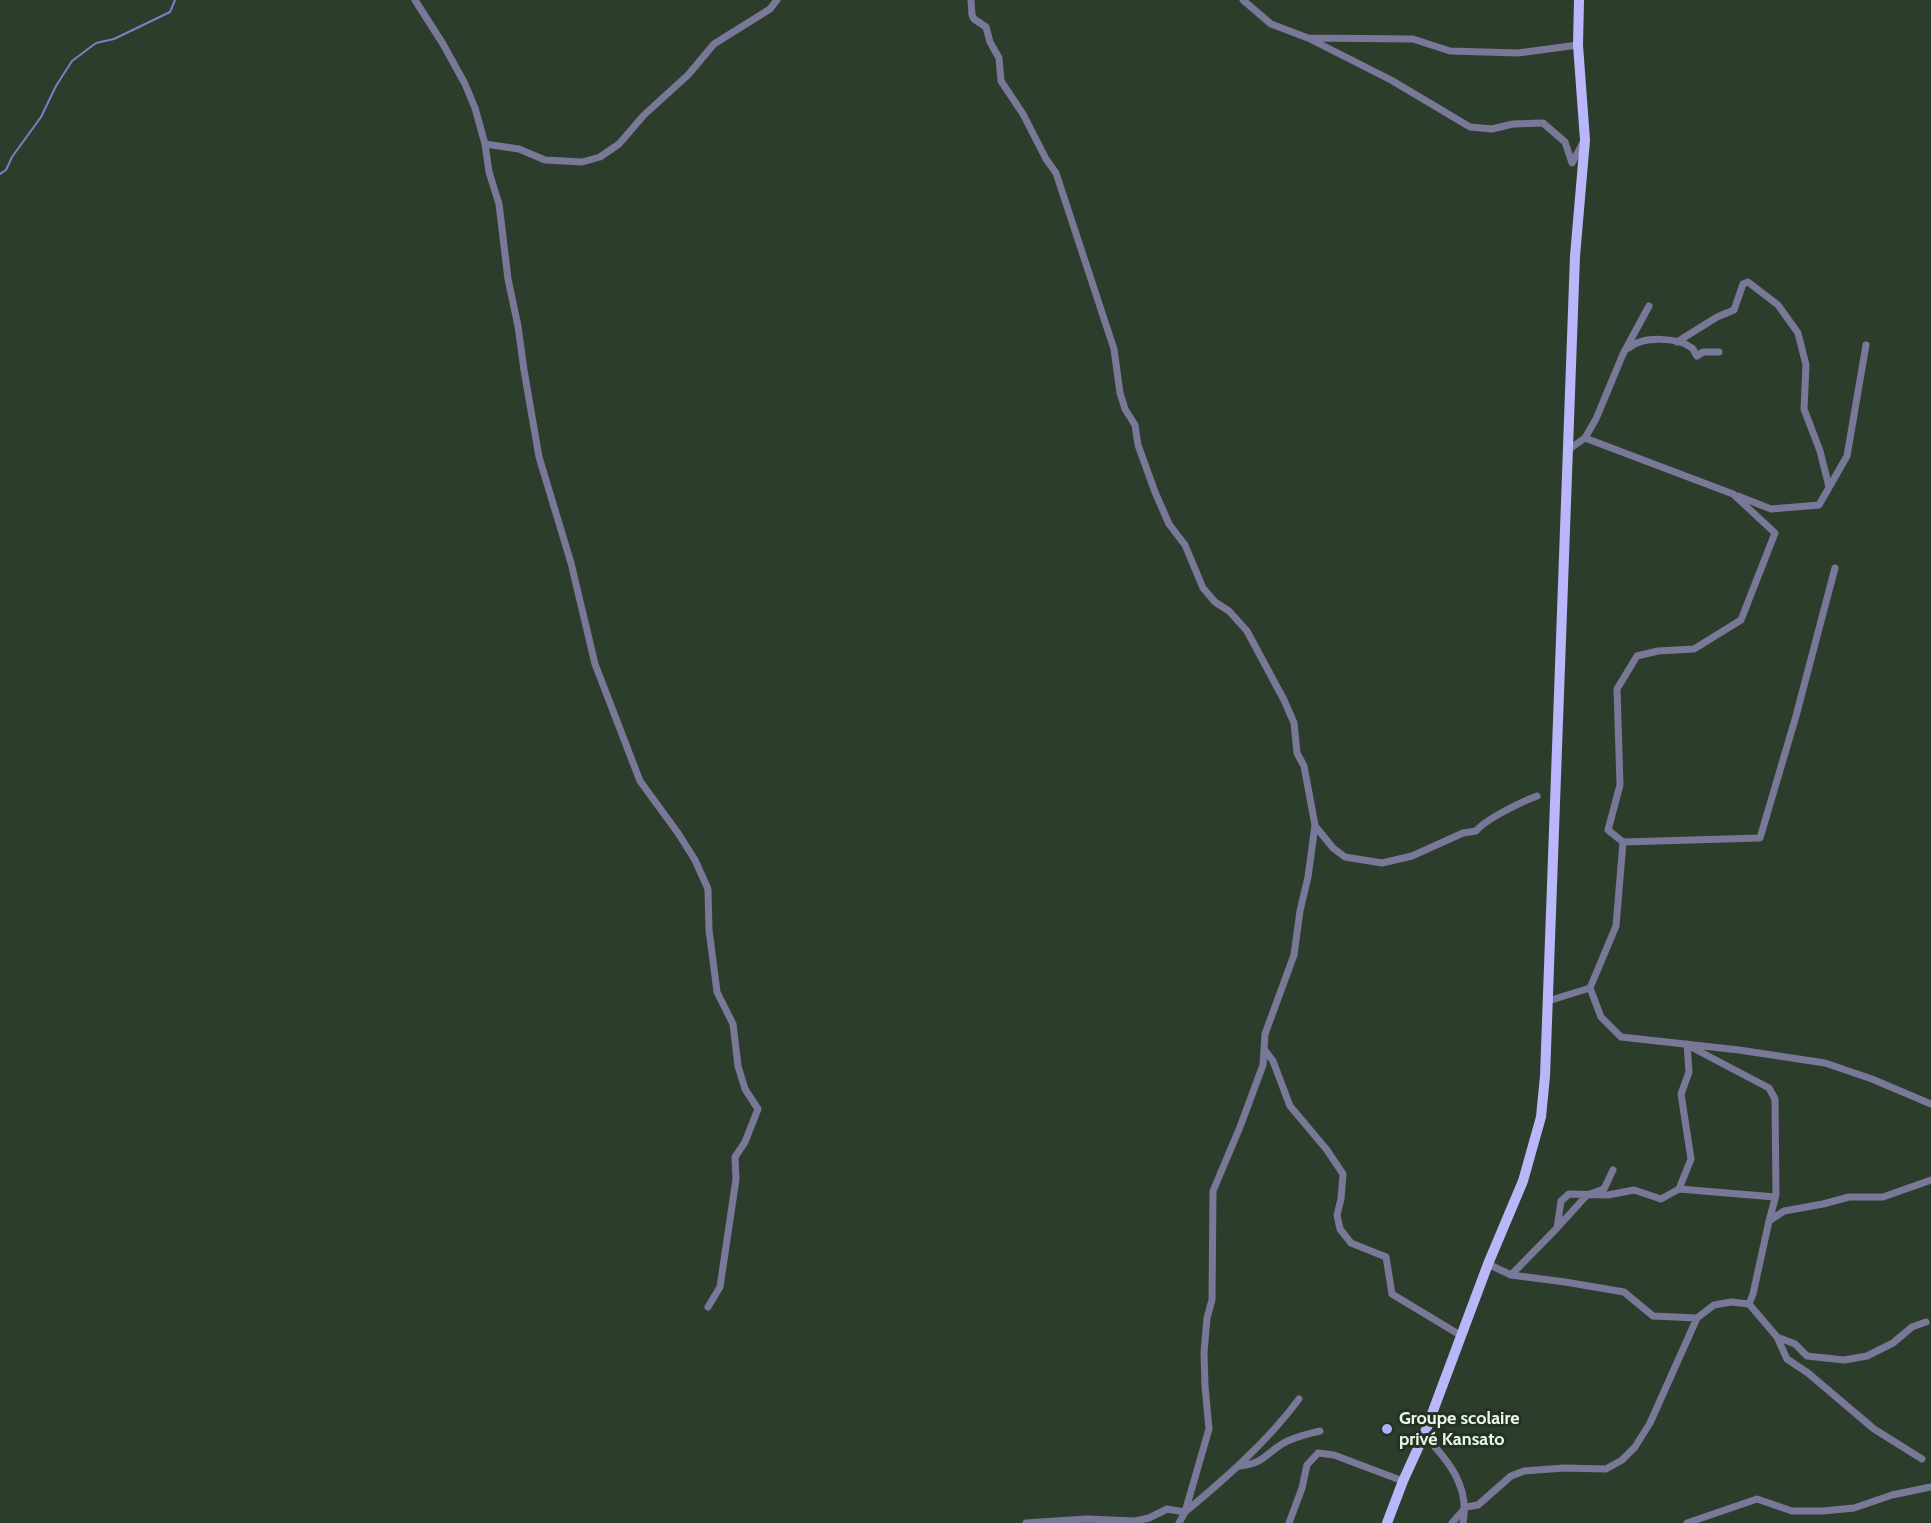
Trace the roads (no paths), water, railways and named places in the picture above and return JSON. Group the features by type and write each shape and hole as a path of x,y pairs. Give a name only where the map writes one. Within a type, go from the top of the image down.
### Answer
{"main road":[{"path":"1387,1523 1402,1481 1424,1435 1460,1335 1523,1181 1541,1117 1548,1001 1575,256 1585,140 1578,45 1579,0"}],"street":[{"path":"414,0 465,84 476,108 489,172 499,204 508,279 539,456 571,563 595,664 640,780 690,851 708,889 709,930 717,992 733,1024 738,1066 745,1089 758,1110 745,1142 735,1157 736,1179 720,1287 708,1307"},
{"path":"485,144 519,149 545,160 582,162 600,157 619,144 644,115 688,75 714,44 770,9 777,0"},
{"path":"971,0 972,15 986,27 990,42 999,57 1001,81 1023,114 1046,159 1056,173 1114,349 1120,393 1125,409 1135,426 1138,445 1169,524 1185,546 1203,588 1247,631 1294,723 1297,753 1304,766 1315,825 1294,955 1265,1034 1263,1065 1211,1201 1213,1219 1212,1300 1207,1318 1204,1353 1204,1386 1209,1430 1185,1512 1179,1523"},
{"path":"1243,0 1271,24 1308,38 1391,80 1470,127 1492,129 1513,124 1543,123 1565,142 1572,163 1585,140"},
{"path":"1308,38 1413,39 1450,51 1518,53 1578,45"},
{"path":"1677,342 1734,310 1743,284 1748,282 1778,305 1798,333 1806,365 1804,409 1820,451 1829,487"},
{"path":"1568,450 1585,438 1596,419 1623,354 1649,306"},
{"path":"1623,354 1634,344 1647,339 1677,342 1692,348 1697,356 1703,352 1719,352"},
{"path":"1585,438 1772,509 1819,505 1846,456 1866,345"},
{"path":"1733,494 1775,533 1741,620 1694,649 1658,651 1637,656 1617,688 1620,785 1608,830 1623,842 1760,838 1796,716 1835,568"},
{"path":"1315,825 1333,848 1345,857 1389,862 1412,855 1463,833 1476,831 1481,825 1514,805 1537,796"},
{"path":"1623,842 1616,926 1590,988 1601,1017 1621,1037 1825,1063 1872,1079 1931,1104"},
{"path":"1548,1001 1590,988"},
{"path":"1679,1189 1691,1159 1681,1094 1689,1072 1687,1044"},
{"path":"1687,1044 1769,1088 1775,1099 1775,1197 1749,1304"},
{"path":"1264,1049 1274,1060 1290,1106 1327,1150 1343,1174 1341,1199 1336,1215 1340,1229 1351,1243 1386,1257 1392,1294 1460,1335"},
{"path":"1511,1275 1587,1195 1604,1189 1613,1170"},
{"path":"1768,1221 1784,1211 1848,1197 1883,1197 1931,1180"},
{"path":"1557,1228 1561,1201 1569,1194 1608,1195 1635,1190 1661,1199 1679,1189 1775,1197"},
{"path":"1488,1264 1511,1275 1624,1292 1653,1316 1697,1318"},
{"path":"1452,1523 1466,1507 1478,1506 1511,1476 1524,1472 1564,1468 1606,1469 1622,1460 1635,1447 1650,1422 1697,1318 1714,1305 1731,1302 1749,1304 1777,1337 1786,1359 1808,1373 1874,1429 1922,1458"},
{"path":"1777,1337 1795,1344 1808,1356 1844,1360 1867,1356 1893,1343 1912,1327 1926,1322"},
{"path":"1026,1523 1086,1519 1135,1521 1149,1518 1167,1509 1185,1512 1239,1466 1299,1399"},
{"path":"1239,1466 1253,1465 1282,1444 1320,1431"},
{"path":"1424,1435 1456,1473 1466,1507 1463,1523"},
{"path":"1289,1523 1302,1488 1307,1465 1318,1453 1334,1455 1402,1481"},
{"path":"1687,1523 1757,1499 1792,1511 1823,1511 1854,1508 1892,1495 1931,1487"}],"waterway":[{"path":"0,174 6,170 12,157 41,117 56,86 72,61 96,43 114,39 170,12 175,0"}],"place":[{"name":"Groupe scolaire privé Kansato","path":"1387,1429"}]}
